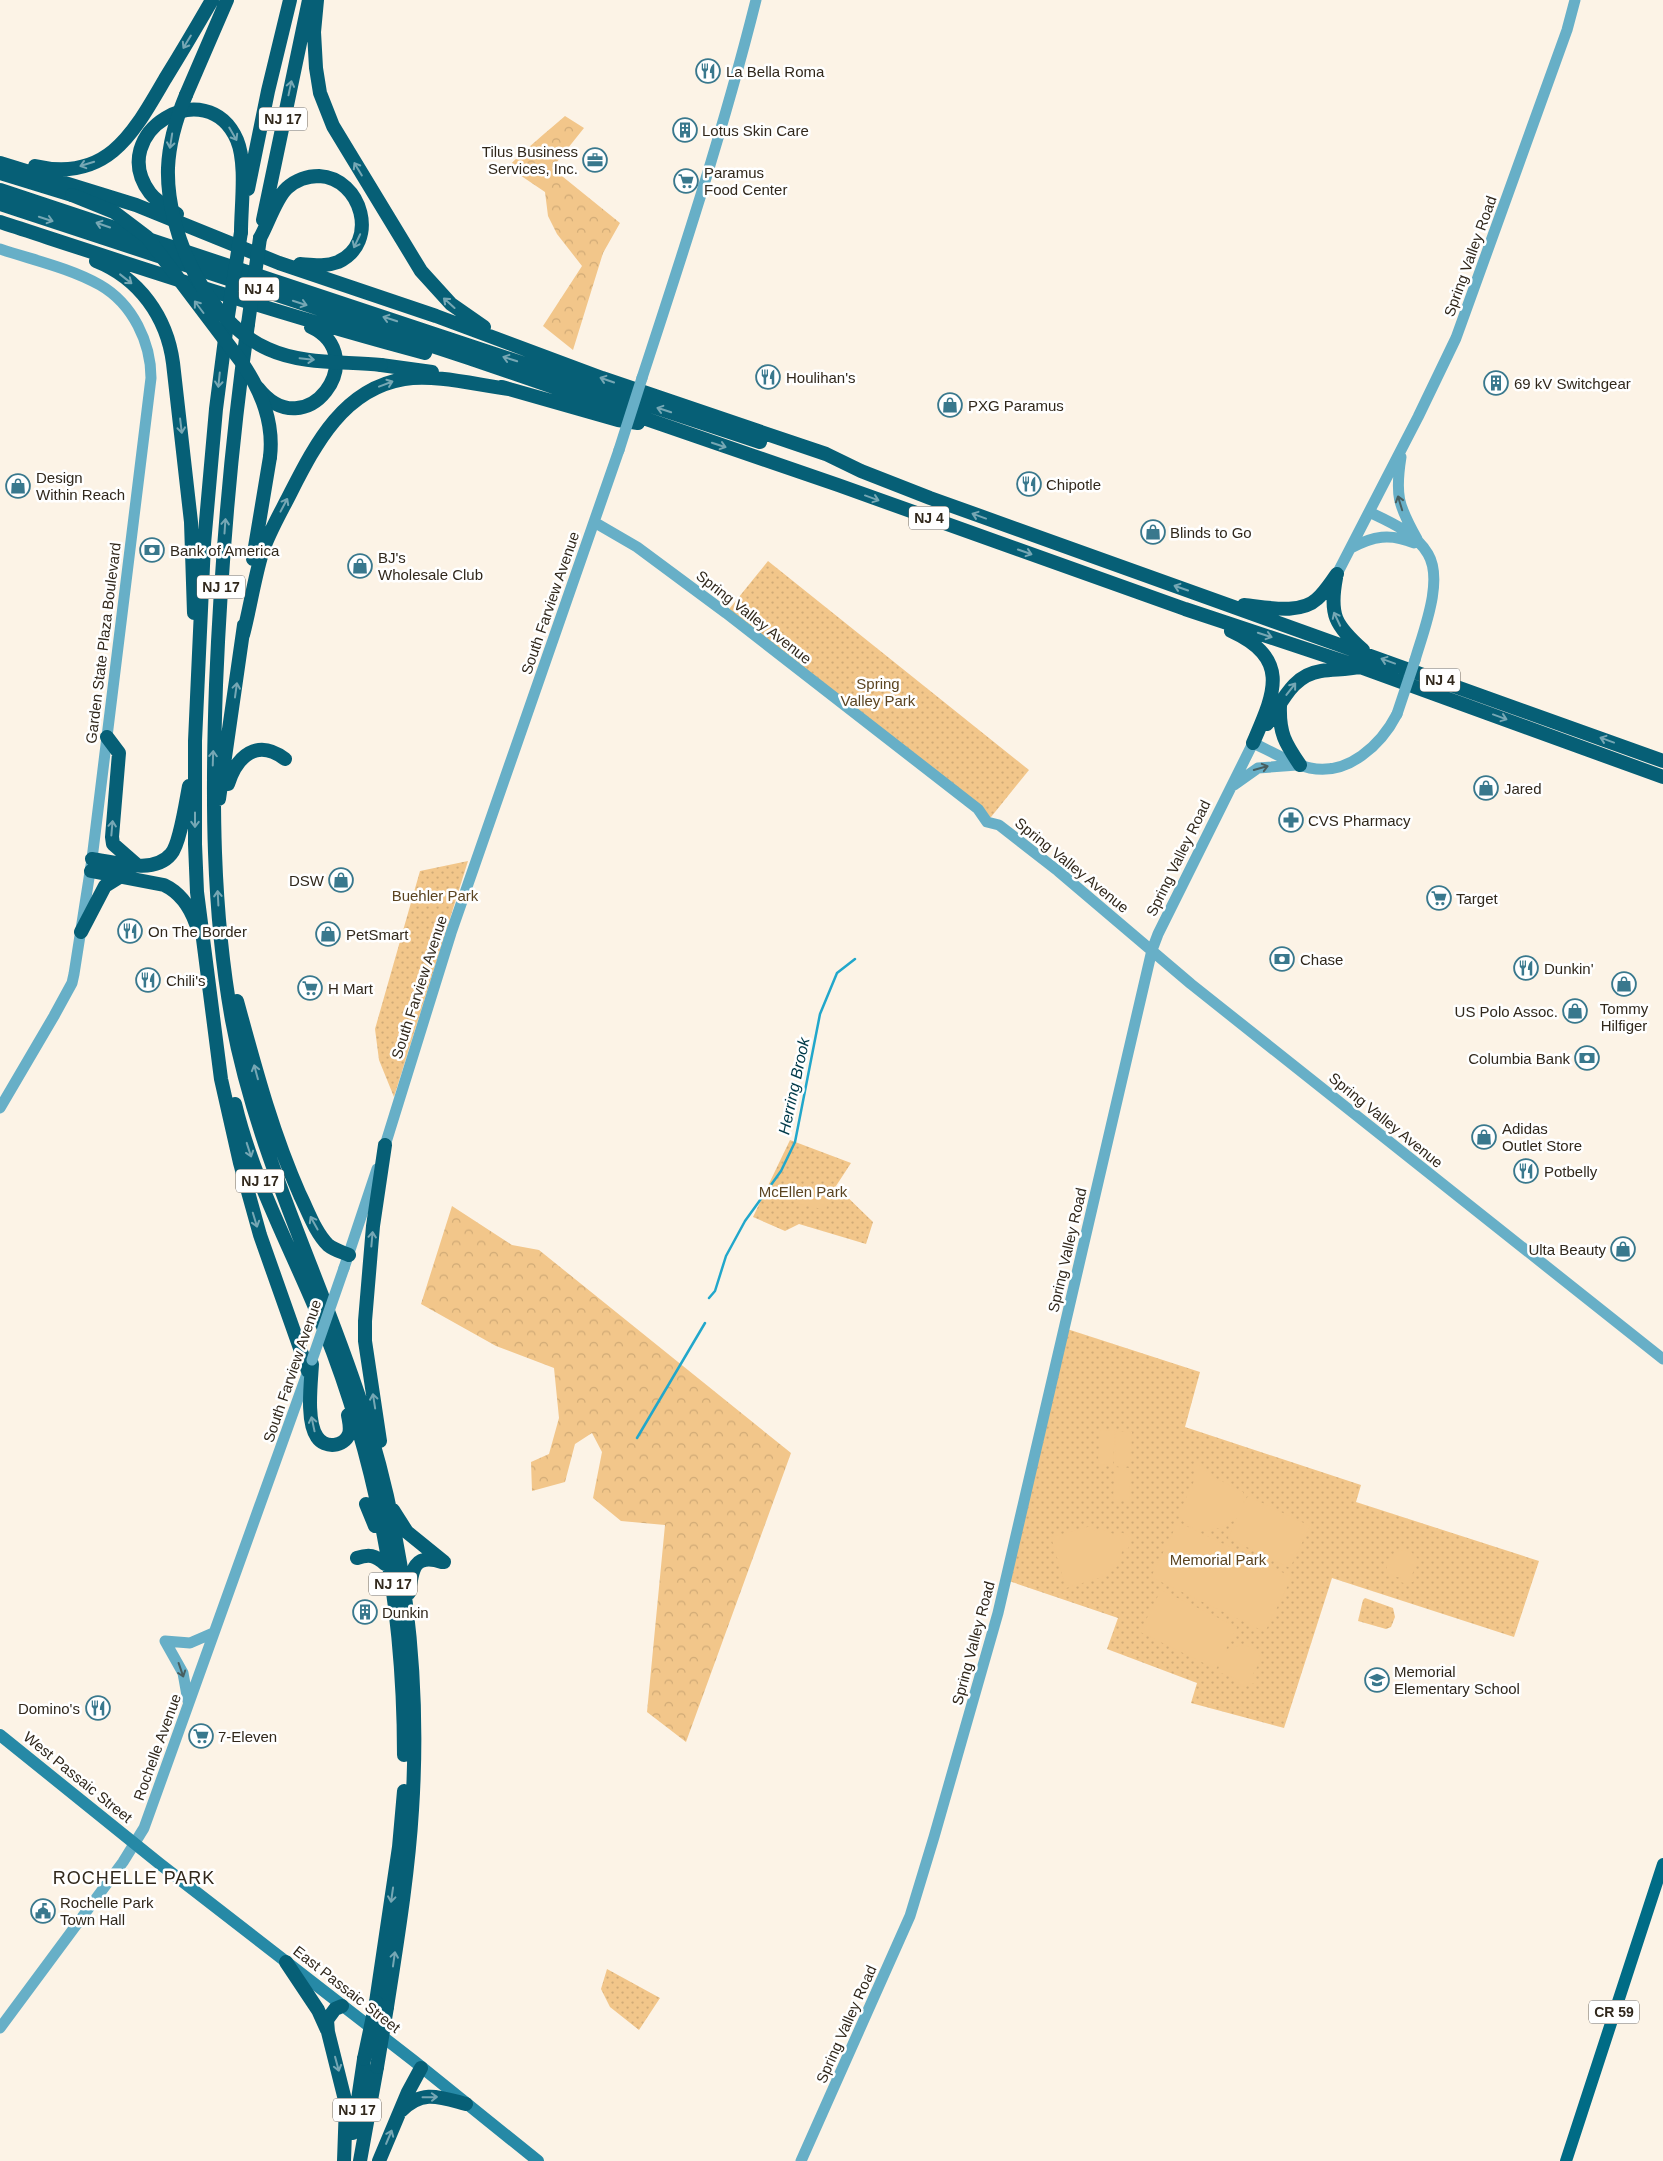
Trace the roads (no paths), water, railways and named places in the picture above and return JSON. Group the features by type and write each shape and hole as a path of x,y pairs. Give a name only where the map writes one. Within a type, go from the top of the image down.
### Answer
{"highway":[{"path":"0,158 41,168 58,169 83,166 108,155 129,137 138,124 212,0"},
{"path":"227,0 175,125 168,173 171,205 176,228 186,254 218,310 229,323 249,339 267,349 286,356 426,370 509,389 618,420 672,430"},
{"name":"NJ 17","path":"290,0 258,135 228,316 216,409 207,498 196,741 195,844 203,949 208,984 215,1024 236,1108 269,1205 323,1327 339,1370 366,1456 383,1527 388,1568 397,1614 403,1691 408,1808"},
{"name":"NJ 17","path":"309,0 260,238 228,486 221,576 213,775 214,825 221,946 232,1021 256,1118 297,1236 349,1366 380,1466 407,1613 414,1703 408,1808 382,2004 377,2067 360,2161"},
{"path":"317,0 314,32 316,68 324,104 339,139 412,258 431,284 450,304 471,320 520,347"},
{"path":"195,228 153,197 143,180 140,165 140,150 152,129 165,118 181,111 189,110 205,112 220,118 230,128 237,141 242,160 241,232"},
{"path":"0,162 136,205 279,263 436,316 602,378 826,454 861,471"},
{"path":"0,173 72,196 114,212 146,237 243,364 257,386 266,409 271,438 270,457 246,603 224,776 214,825"},
{"path":"260,238 282,194 298,180 314,176 328,178 342,184 353,194 360,206 362,224 359,240 348,256 338,262 320,266 279,263"},
{"name":"NJ 4","path":"0,190 823,463 861,471 938,501 1663,761"},
{"name":"NJ 4","path":"0,204 469,358 672,430 830,482 1185,609 1360,666 1663,777"},
{"path":"0,222 348,333 517,376"},
{"path":"36,234 104,264 125,277 150,303 165,330 173,357 187,476 192,532 192,597 199,666"},
{"path":"244,351 257,386 265,397 278,405 293,408 308,406 326,393 333,380 336,365 335,355 326,336 312,328 282,318 246,302"},
{"path":"243,635 258,568 268,538 321,437 341,412 368,392 387,383 405,379 439,379 509,389"},
{"path":"1227,604 1278,608 1305,606 1317,600 1337,574"},
{"path":"1337,574 1332,602 1336,619 1352,640 1367,654"},
{"path":"1185,609 1242,636 1258,648 1271,666 1273,681 1270,702 1253,743"},
{"path":"1253,743 1292,686 1308,675 1319,671 1344,671 1360,666"},
{"path":"1280,706 1282,734 1286,745 1300,765"},
{"path":"107,737 119,753 113,844 137,865"},
{"path":"214,825 231,774 244,756 262,750 274,752 285,759"},
{"path":"92,865 137,865 158,862 171,854 174,849 197,754"},
{"path":"92,865 121,876 164,885 179,895 188,905 196,922 203,949"},
{"path":"81,932 105,886 121,876"},
{"path":"221,946 262,1093 291,1174 310,1216 325,1241 346,1261"},
{"path":"208,984 220,1079 248,1197 310,1366 310,1399 314,1430 317,1438 323,1443 332,1446 340,1444 350,1432 339,1370"},
{"path":"380,1466 380,1443 365,1341 365,1321 373,1226 385,1145"},
{"path":"385,1492 397,1518 407,1532 444,1562 432,1558 423,1559 416,1564 411,1572 407,1613"},
{"path":"366,1504 374,1521 388,1568"},
{"path":"357,1558 369,1555 374,1556 388,1568"},
{"path":"286,1962 318,2010 328,2032"},
{"name":"NJ 17","path":"349,2161 364,2059 382,2004"},
{"path":"342,2006 335,2009 327,2020 328,2032 346,2104 344,2161"},
{"path":"379,2161 398,2114 421,2068"},
{"path":"398,2114 410,2102 432,2096 466,2104"}],"main road":[{"name":"West Passaic Street","path":"0,1735 135,1844"},
{"name":"East Passaic Street","path":"135,1844 538,2161"},
{"name":"CR 59","path":"1566,2161 1663,1864"}],"street":[{"name":"South Farview Avenue","path":"201,1669 310,1366 385,1145 452,933 619,450 673,285 738,71 756,0"},
{"name":"Spring Valley Road","path":"1337,574 1352,548 1456,338 1564,37 1575,0"},
{"name":"Garden State Plaza Boulevard","path":"0,249 102,286 118,300 138,324 150,356 151,378 148,417 92,865 72,983 0,1108"},
{"path":"1228,790 1258,768 1300,765 1327,769 1339,767 1354,760 1373,746 1390,726 1397,714 1426,622 1433,584 1431,560 1422,547 1398,498 1397,485 1403,444"},
{"path":"1369,512 1397,526 1422,547"},
{"name":"Spring Valley Avenue","path":"594,522 637,547 726,613 978,809 988,822 999,825 1058,870 1226,1012 1663,1359"},
{"path":"1352,548 1371,538 1385,535 1398,537 1422,547"},
{"name":"Spring Valley Road","path":"803,2156 910,1916 934,1837 1000,1605 1152,950 1228,790 1253,743"},
{"path":"1253,743 1300,765"},
{"path":"188,1704 183,1673 164,1641 190,1643 213,1633"},
{"name":"Rochelle Avenue","path":"0,2028 135,1844 144,1828 201,1669"}],"waterway":[{"name":"Herring Brook","path":"709,1298 715,1291 726,1256 745,1221 781,1171 795,1142 820,1014 837,973 855,959"},
{"name":"Herring Brook","path":"637,1438 705,1323"}],"place":[{"name":"La Bella Roma","path":"708,71"},
{"name":"Lotus Skin Care","path":"685,130"},
{"name":"Tilus Business Services, Inc.","path":"595,160"},
{"name":"Paramus Food Center","path":"686,181"},
{"name":"Houlihan's","path":"768,377"},
{"name":"69 kV Switchgear","path":"1496,383"},
{"name":"PXG Paramus","path":"950,405"},
{"name":"Chipotle","path":"1029,484"},
{"name":"Design Within Reach","path":"18,486"},
{"name":"Blinds to Go","path":"1153,532"},
{"name":"Bank of America","path":"152,550"},
{"name":"BJ's Wholesale Club","path":"360,566"},
{"name":"Jared","path":"1486,788"},
{"name":"CVS Pharmacy","path":"1291,820"},
{"name":"DSW","path":"341,880"},
{"name":"Target","path":"1439,898"},
{"name":"On The Border","path":"130,931"},
{"name":"PetSmart","path":"328,934"},
{"name":"Chase","path":"1282,959"},
{"name":"Dunkin'","path":"1526,968"},
{"name":"Chili's","path":"148,980"},
{"name":"Tommy Hilfiger","path":"1624,984"},
{"name":"H Mart","path":"310,988"},
{"name":"US Polo Assoc.","path":"1575,1011"},
{"name":"Columbia Bank","path":"1587,1058"},
{"name":"Adidas Outlet Store","path":"1484,1137"},
{"name":"Potbelly","path":"1526,1171"},
{"name":"Ulta Beauty","path":"1623,1249"},
{"name":"Dunkin","path":"365,1612"},
{"name":"Memorial Elementary School","path":"1377,1680"},
{"name":"Domino's","path":"98,1708"},
{"name":"7-Eleven","path":"201,1736"},
{"name":"Rochelle Park Town Hall","path":"43,1911"}],"district":[{"name":"ROCHELLE PARK","path":"134,1878"}],"park label":[{"name":"Spring Valley Park","path":"878,692"},
{"name":"Buehler Park","path":"435,895"},
{"name":"McEllen Park","path":"803,1191"},
{"name":"Memorial Park","path":"1218,1559"}]}
